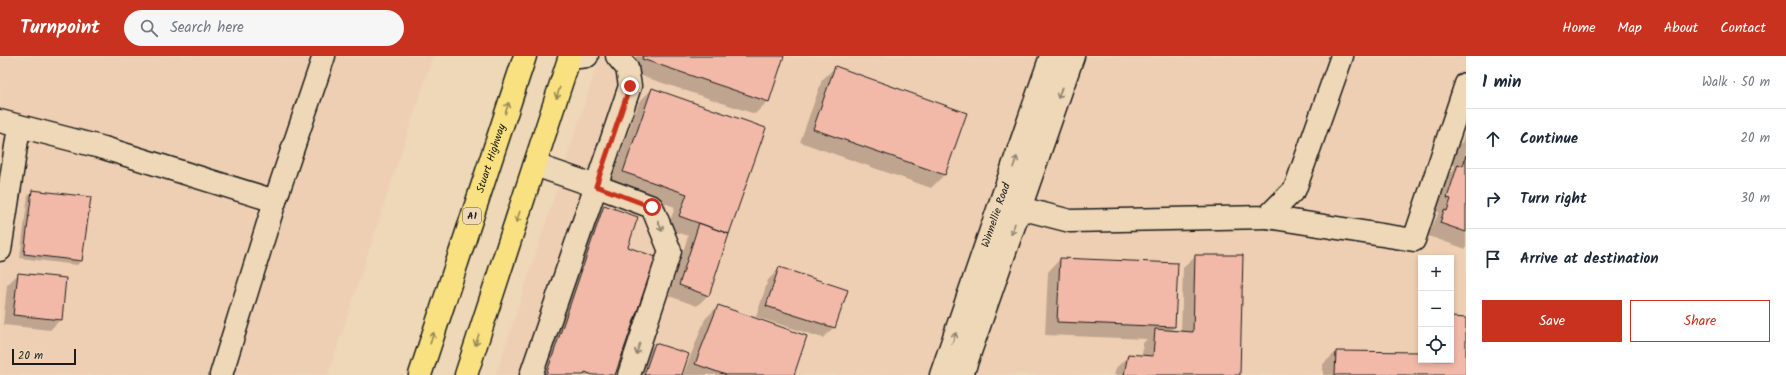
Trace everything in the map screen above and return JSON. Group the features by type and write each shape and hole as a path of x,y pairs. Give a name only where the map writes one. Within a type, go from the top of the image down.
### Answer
{"highway":[{"name":"Stuart Highway","path":"420,375 524,56"},
{"path":"466,375 535,165 576,57"}],"street":[{"path":"221,375 275,201 324,56"},
{"path":"531,375 630,86 627,68 617,56"},
{"name":"Winnellie Road","path":"941,375 1051,56"},
{"name":"Winnellie Road","path":"962,375 1073,56"},
{"path":"1267,217 1295,189 1342,56"},
{"path":"1020,208 1070,220 1267,217 1414,240 1466,84"},
{"path":"0,250 9,124 104,148 275,201"},
{"path":"535,165 652,207 670,251 629,375"}],"shaded area":[{"path":"0,56 433,56 328,375 0,375"},
{"path":"600,56 1466,56 1466,375 496,375"}],"building":[{"path":"643,56 784,56 769,102 642,59"},
{"path":"835,66 967,113 945,175 813,129"},
{"path":"652,88 766,128 729,234 679,216 687,194 623,172"},
{"path":"1466,155 1466,232 1440,223 1444,210 1447,211 1451,199 1447,198 1458,164 1463,166"},
{"path":"32,190 91,197 82,261 24,254"},
{"path":"604,205 638,217 628,247 656,257 615,375 593,375 585,372 584,375 546,375"},
{"path":"699,223 729,234 709,296 679,285"},
{"path":"1195,255 1243,255 1240,375 1124,375 1128,354 1153,356 1155,329 1193,332"},
{"path":"1060,258 1178,263 1175,327 1057,322"},
{"path":"779,267 848,290 835,328 766,306"},
{"path":"18,273 66,278 62,320 13,315"},
{"path":"718,305 807,336 794,375 726,375 695,364"},
{"path":"1454,317 1466,318 1466,375 1335,375 1336,351 1418,352 1418,363 1454,363"},
{"path":"655,343 689,354 682,375 644,375"}],"route":[{"path":"630,86 596,186 652,207"}]}
